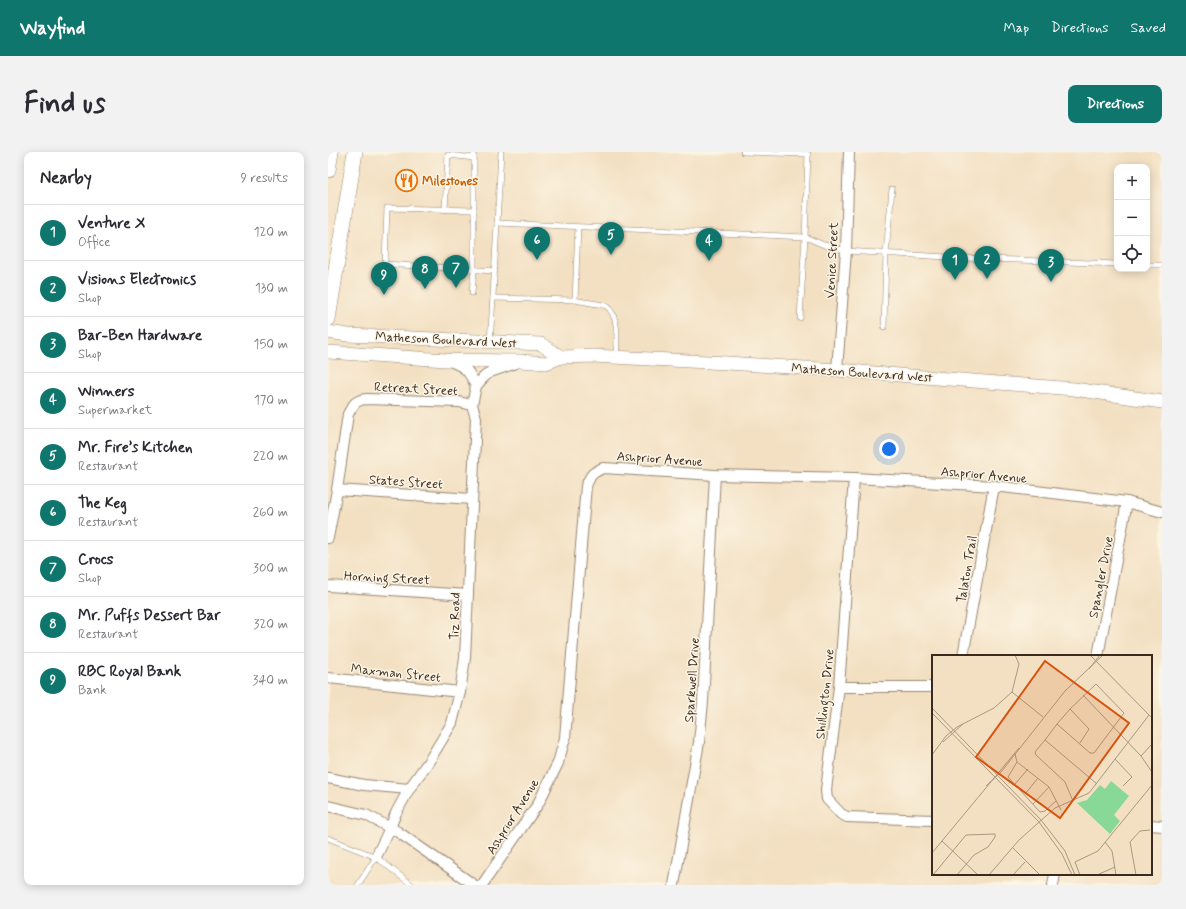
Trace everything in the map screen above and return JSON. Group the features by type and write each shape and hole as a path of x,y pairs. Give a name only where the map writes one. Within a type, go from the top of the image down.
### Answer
{"main road":[{"path":"328,170 330,152"},
{"path":"328,319 355,152"}],"street":[{"name":"Venice Street","path":"837,370 846,251 849,152"},
{"name":"Matheson Boulevard West","path":"328,332 348,335 541,344 561,357"},
{"name":"Matheson Boulevard West","path":"328,352 446,360 546,363 561,357 594,356 837,370 1074,389 1162,402"},
{"path":"446,360 462,366 468,371 476,386 490,372 521,362"},
{"name":"Tiz Road","path":"376,857 396,813 409,789 452,723 460,692 465,658 476,418 472,405 476,386"},
{"name":"Retreat Street","path":"328,538 337,490 348,414 354,404 359,400 368,399 459,402 472,405"},
{"name":"Ashprior Avenue","path":"482,885 538,804 558,763 565,738 586,486 590,475 603,468 715,475 854,478 994,486 1127,502 1162,512"},
{"name":"Sparkwell Drive","path":"674,885 699,742 703,702 715,475"},
{"name":"Shillington Drive","path":"854,478 840,687 826,790 827,799 841,814 847,817 932,820"},
{"name":"Talaton Trail","path":"963,655 994,486"},
{"name":"States Street","path":"337,490 472,499"},
{"name":"Spangler Drive","path":"1098,655 1127,502"},
{"name":"Horning Street","path":"328,586 468,595"},
{"name":"Maxman Street","path":"328,678 460,692"},
{"path":"840,687 932,687"},
{"path":"328,778 364,785 409,789"},
{"path":"328,806 366,815 398,832 474,885"},
{"path":"1053,885 1056,875"}],"lane":[{"path":"490,341 501,152"},
{"path":"743,152 808,154 800,318"},
{"path":"445,210 448,155 474,155 474,270 472,293"},
{"path":"884,326 886,253 892,189"},
{"path":"474,210 387,208 385,264 495,271"},
{"path":"497,223 805,237 824,245 846,251 963,258 1114,264"},
{"path":"575,300 578,227"},
{"path":"1150,265 1162,266"},
{"path":"493,298 575,300 606,306 614,316 617,332 616,357"},
{"path":"328,838 376,857 412,885"},
{"path":"358,885 376,857"}],"place":[{"name":"Milestones","path":"407,180"},
{"name":"Mr. Fire’s Kitchen","path":"611,255"},
{"name":"The Keg","path":"537,260"},
{"name":"Winners","path":"709,261"},
{"name":"Visions Electronics","path":"987,279"},
{"name":"Venture X","path":"955,280"},
{"name":"Bar-Ben Hardware","path":"1051,282"},
{"name":"Crocs","path":"456,288"},
{"name":"Mr. Puffs Dessert Bar","path":"425,289"},
{"name":"RBC Royal Bank","path":"384,295"}]}
